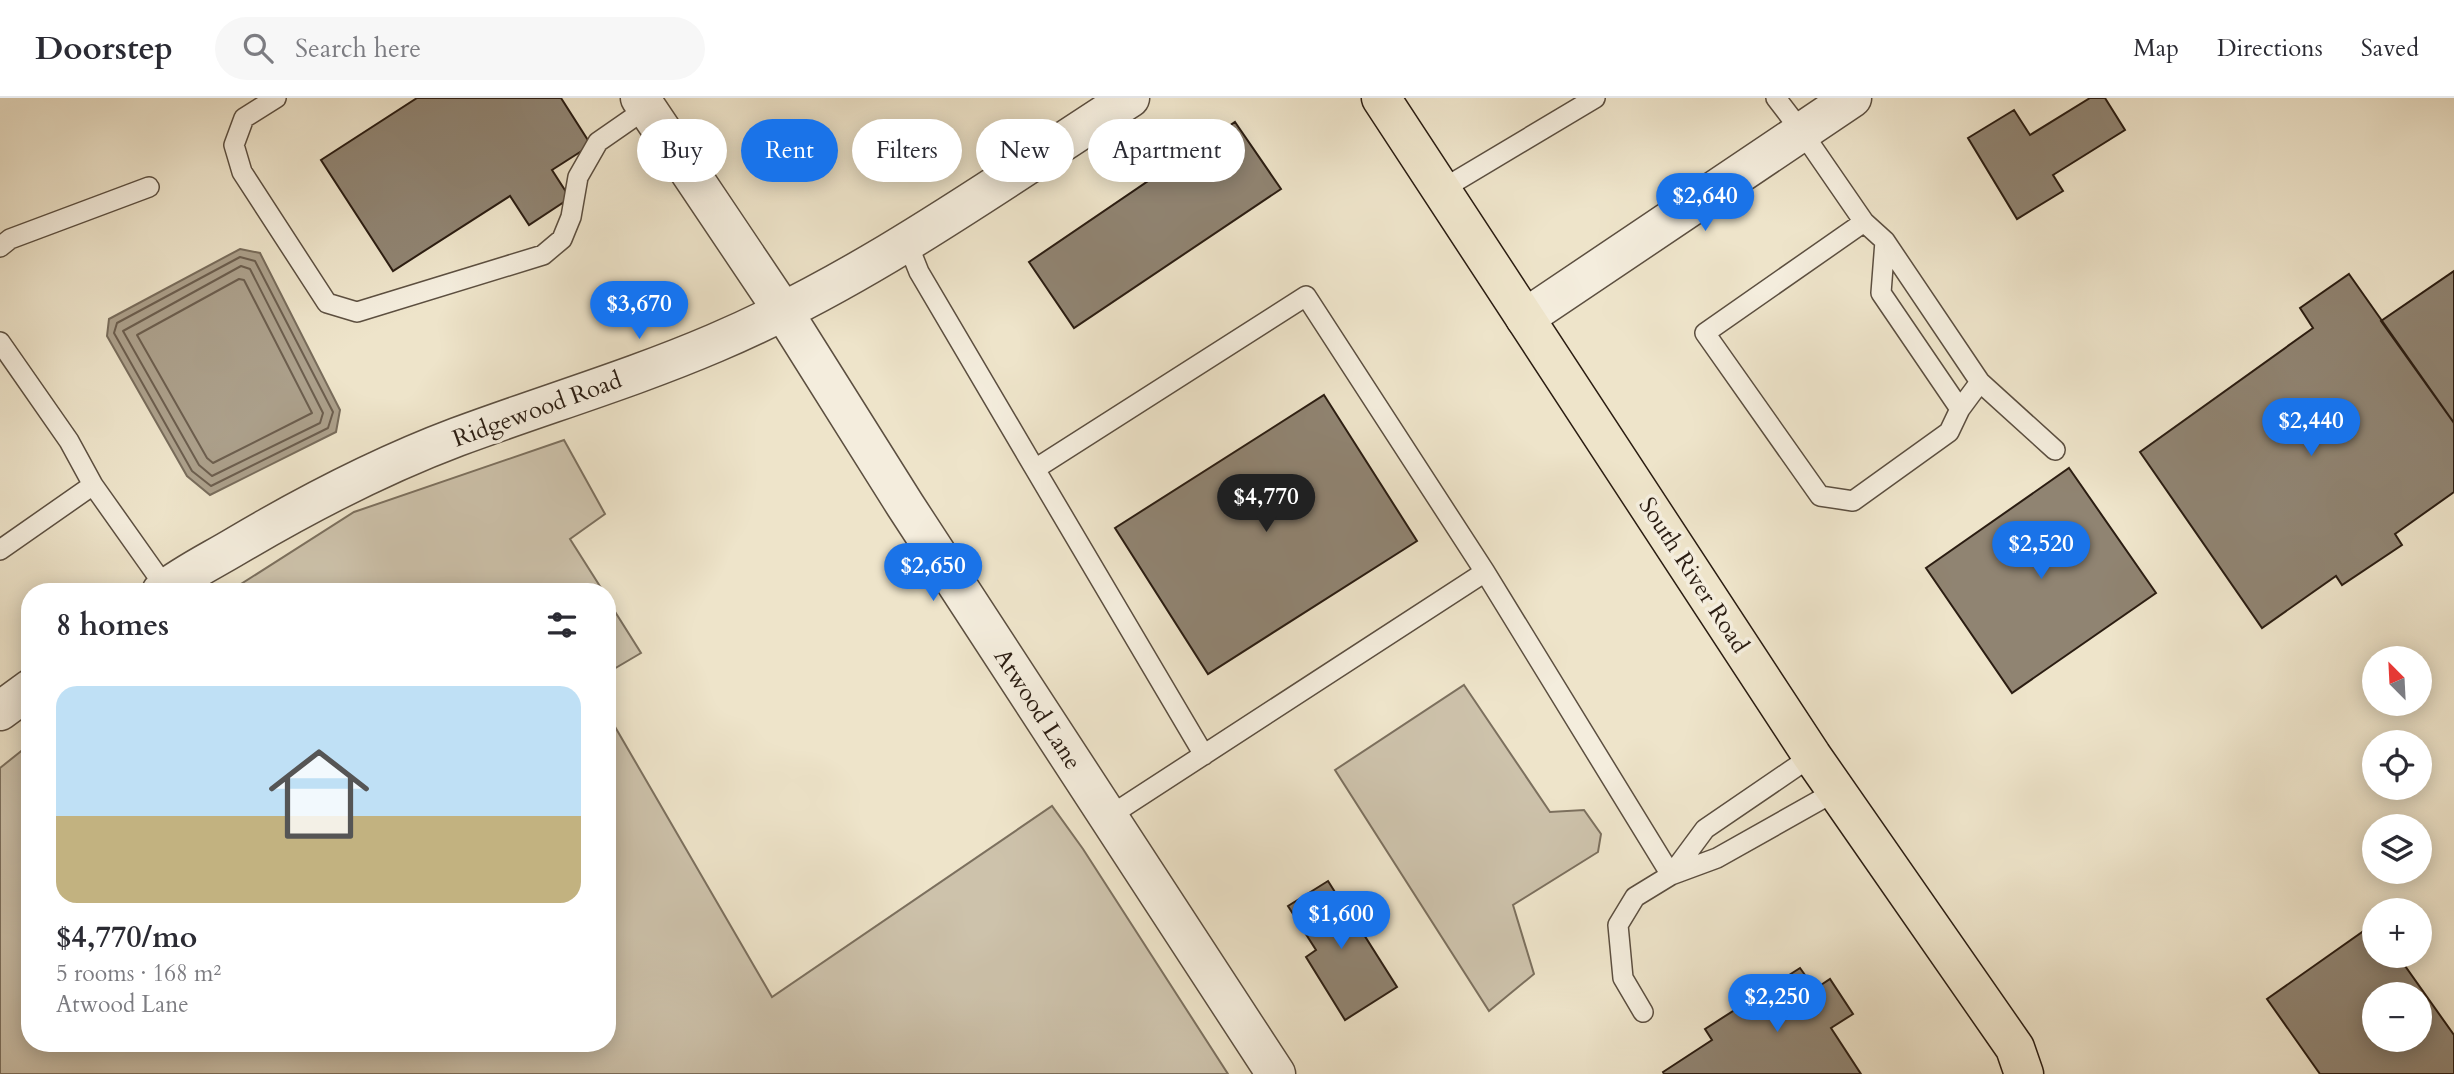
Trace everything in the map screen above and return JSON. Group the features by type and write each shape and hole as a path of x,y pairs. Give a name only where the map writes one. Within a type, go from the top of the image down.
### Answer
{"main road":[{"name":"South River Road","path":"1382,99 1812,756 2020,1061 2051,1074"}],"street":[{"name":"Ridgewood Road","path":"174,583 284,517 369,474 456,438 654,368 783,312 907,242 1130,98"},
{"path":"1525,318 1852,98"},
{"name":"Atwood Lane","path":"644,103 783,312 905,505 1276,1074"},
{"path":"0,711 21,695"}],"lane":[{"path":"276,98 244,118 234,145 242,172 327,303 357,312 543,255 562,239 571,217 578,177 598,142 644,103"},
{"path":"1441,190 1595,98"},
{"path":"1776,98 1864,222 1885,241 1980,382 2055,450"},
{"path":"0,247 10,239 149,187"},
{"path":"1864,222 1705,333 1820,496 1853,501 1949,432 1960,409 1980,382"},
{"path":"1885,241 1881,293 1960,409"},
{"path":"907,242 919,272 1204,755"},
{"path":"1035,469 1307,296 1485,572 1671,875"},
{"path":"0,342 69,441 93,485 160,583"},
{"path":"0,550 93,485"},
{"path":"1108,817 1485,572"},
{"path":"1671,875 1705,829 1812,756"},
{"path":"1643,1012 1623,978 1618,925 1634,897 1671,875 1717,858 1836,791"}],"shaded area":[{"path":"564,440 605,514 570,539 598,583 243,583 354,512"},
{"path":"616,613 641,653 616,668"},
{"path":"1464,685 1550,812 1584,810 1601,834 1598,852 1513,905 1534,974 1489,1011 1335,770"},
{"path":"616,728 772,997 1052,806 1083,849 1228,1074 0,1074 0,768 21,751 21,1052 616,1052"}],"water":[{"path":"240,249 260,253 340,410 336,432 210,495 187,476 107,336 109,319"}],"building":[{"path":"417,98 561,98 591,145 552,170 570,198 529,225 510,196 393,271 321,160"},
{"path":"2090,98 2105,98 2125,130 2053,175 2063,191 2017,219 1968,138 2014,110 2030,135"},
{"path":"1245,137 1281,189 1074,328 1029,262 1147,182 1245,182"},
{"path":"2454,271 2454,423 2381,321"},
{"path":"2349,274 2454,423 2454,492 2395,534 2402,545 2342,585 2336,576 2262,628 2140,452 2313,328 2300,308"},
{"path":"1324,395 1417,541 1208,674 1115,528"},
{"path":"2069,468 2156,593 2012,693 1926,568"},
{"path":"1328,881 1347,911 1354,907 1366,927 1361,930 1397,987 1345,1020 1306,957 1316,950 1288,906"},
{"path":"2362,932 2362,968 2407,968 2416,982 2362,982 2362,1052 2432,1052 2432,1004 2454,1035 2454,1074 2320,1074 2267,999"},
{"path":"1800,968 1815,989 1830,979 1853,1014 1831,1028 1861,1074 1664,1074 1663,1072 1712,1040 1705,1029"}]}
